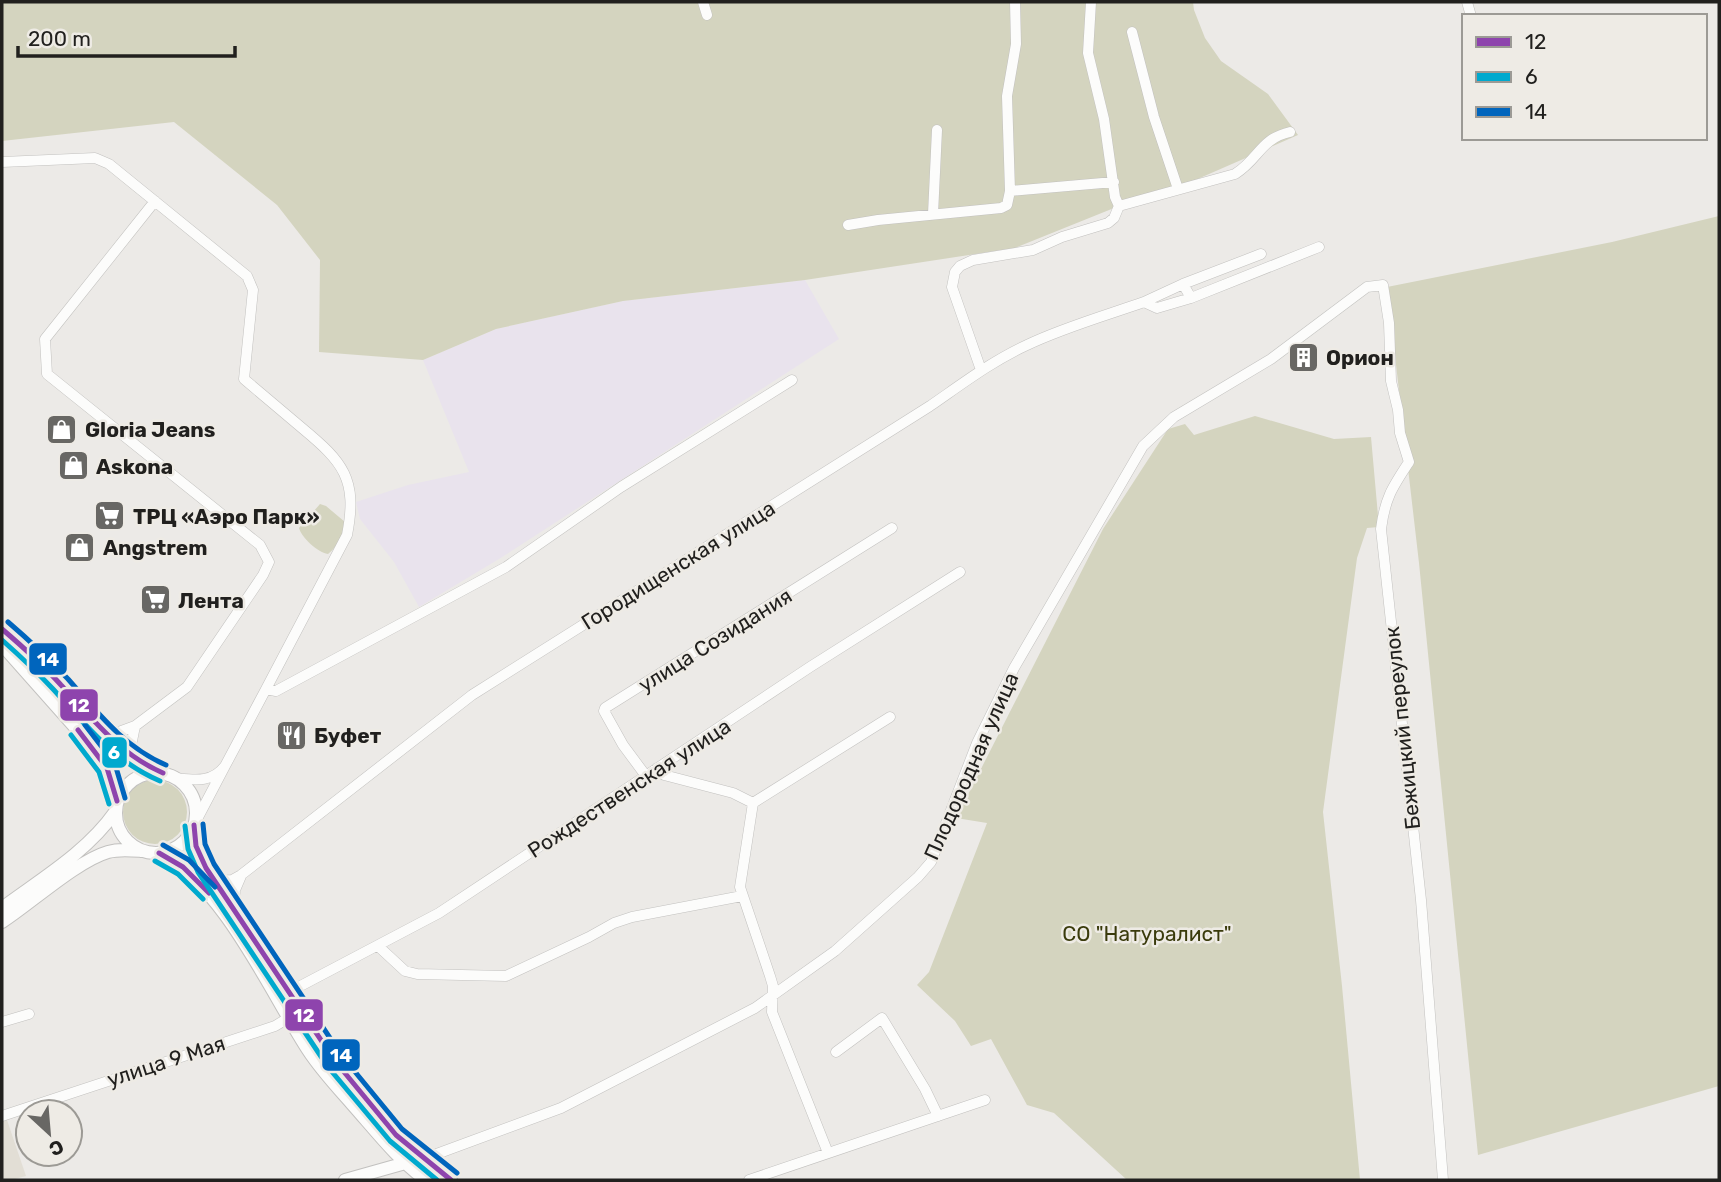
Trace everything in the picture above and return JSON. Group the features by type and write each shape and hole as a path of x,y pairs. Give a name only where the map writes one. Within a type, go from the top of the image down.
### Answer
{"main road":[{"path":"2,629 26,649 104,733 137,762 186,786 193,798 196,812 194,825 181,844 159,853"},
{"path":"2,645 97,752 107,768 116,806 117,825 133,846 145,852"},
{"path":"2,908 96,836 116,806 122,790 130,782 140,776 169,776"},
{"path":"194,825 200,858 356,1089 396,1135 451,1180"},
{"path":"2,922 87,862 106,853 123,850 159,853 183,867 208,892 323,1070 404,1163 426,1180"},
{"path":"345,1180 423,1158"}],"street":[{"path":"704,2 707,15"},
{"path":"848,225 1001,208 1007,205 1010,191 1007,96 1016,44 1015,2"},
{"path":"981,370 952,288 955,272 960,266 973,260 1033,250 1062,237 1108,223 1114,218 1119,206 1115,197 1104,119 1088,53 1091,2"},
{"path":"1132,32 1154,117 1178,189"},
{"path":"933,214 936,131"},
{"path":"1119,206 1235,174 1250,163 1270,139 1290,132"},
{"path":"2,162 95,158 109,164 247,276 253,290 244,379 327,449 344,471 351,493 351,519 347,535 194,825"},
{"path":"1010,191 1114,182"},
{"path":"104,733 116,733 135,726 187,687 263,575 269,562 260,545 47,374 45,339 156,201"},
{"name":"Городищенская улица","path":"1144,302 1157,308 1191,298 1320,247"},
{"name":"Городищенская улица","path":"241,875 472,695 930,406 981,370 1026,345 1144,302 1261,254"},
{"path":"1183,284 1191,298"},
{"name":"Плодородная улица","path":"423,1158 561,1108 728,1023 771,998 835,951 918,877 931,862 977,743 1014,668 1143,446 1174,417 1271,359 1367,287 1383,285"},
{"name":"Бежицкий переулок","path":"1383,285 1389,323 1391,381 1400,433 1409,462 1388,496 1381,529 1421,900 1443,1180"},
{"path":"266,689 276,691 506,567 621,487 792,380"},
{"name":"улица Созидания","path":"646,776 611,726 605,708 892,528"},
{"name":"Рождественская улица","path":"289,992 447,908 960,572"},
{"path":"828,1153 776,1023 771,998 773,986 740,887 742,859 753,803 890,717"},
{"path":"135,726 131,746 137,762"},
{"path":"169,776 206,779 214,777 225,766"},
{"path":"657,768 664,775 733,793 753,803"},
{"path":"215,881 232,880 241,875"},
{"path":"234,908 235,890 241,875"},
{"path":"378,946 405,971 418,974 506,976 614,923 632,917 742,896"},
{"path":"2,1022 29,1014"},
{"name":"улица 9 Мая","path":"2,1116 275,1026 290,1017"},
{"path":"836,1052 882,1018 925,1089 937,1116"},
{"path":"749,1180 985,1100"}],"shaded area":[{"path":"805,280 839,339 499,559 419,607 394,562 360,519 356,502 408,485 469,472 423,360 496,329 623,301"},
{"path":"7,1120 14,1141 14,1168 23,1168 26,1176 2,1180 2,1121"}],"green space":[{"path":"2,2 1193,2 1205,38 1221,61 1268,94 1298,135 1177,188 1119,206 1015,248 805,280 623,301 496,329 423,360 319,352 320,260 277,205 174,122 2,141"},
{"path":"1719,216 1719,1086 1478,1155 1419,563 1387,287 1612,242"},
{"name":"СО \"Натуралист\"","path":"1255,416 1334,439 1371,437 1379,527 1367,528 1357,558 1323,812 1360,1180 1127,1180 1054,1113 1027,1105 991,1039 971,1046 955,1021 917,985 929,972 987,823 956,818 1103,529 1168,429 1185,424 1194,435"},
{"path":"320,504 345,522 340,540 328,554 310,544 299,528"},
{"path":"149,780 161,780 178,789 185,800 185,824 178,835 161,844 149,844 137,839 128,830 123,818 123,806 128,794 137,785"}],"transit line":[{"name":"14","path":"8,622 54,664 124,739 166,765"},
{"name":"12","path":"2,629 47,670 120,746 163,773"},
{"name":"6","path":"2,640 41,676 114,753 160,781"},
{"name":"14","path":"85,725 115,764 125,798"},
{"name":"12","path":"78,730 107,768 117,801"},
{"name":"6","path":"71,735 99,772 109,804"},
{"name":"14","path":"203,824 205,844 214,864 342,1056 402,1129 457,1173"},
{"name":"12","path":"194,825 196,846 206,868 335,1061 396,1135 451,1180"},
{"name":"6","path":"185,826 188,849 198,872 328,1067 390,1141 437,1180"},
{"name":"14","path":"163,845 189,860 215,887"},
{"name":"12","path":"159,853 183,867 209,893"},
{"name":"6","path":"155,861 178,874 203,899"}],"place":[{"name":"Орион","path":"1303,357"},
{"name":"Gloria Jeans","path":"62,429"},
{"name":"Askona","path":"73,466"},
{"name":"ТРЦ «Аэро Парк»","path":"110,516"},
{"name":"Angstrem","path":"80,547"},
{"name":"Лента","path":"155,600"},
{"name":"Буфет","path":"291,735"}]}
